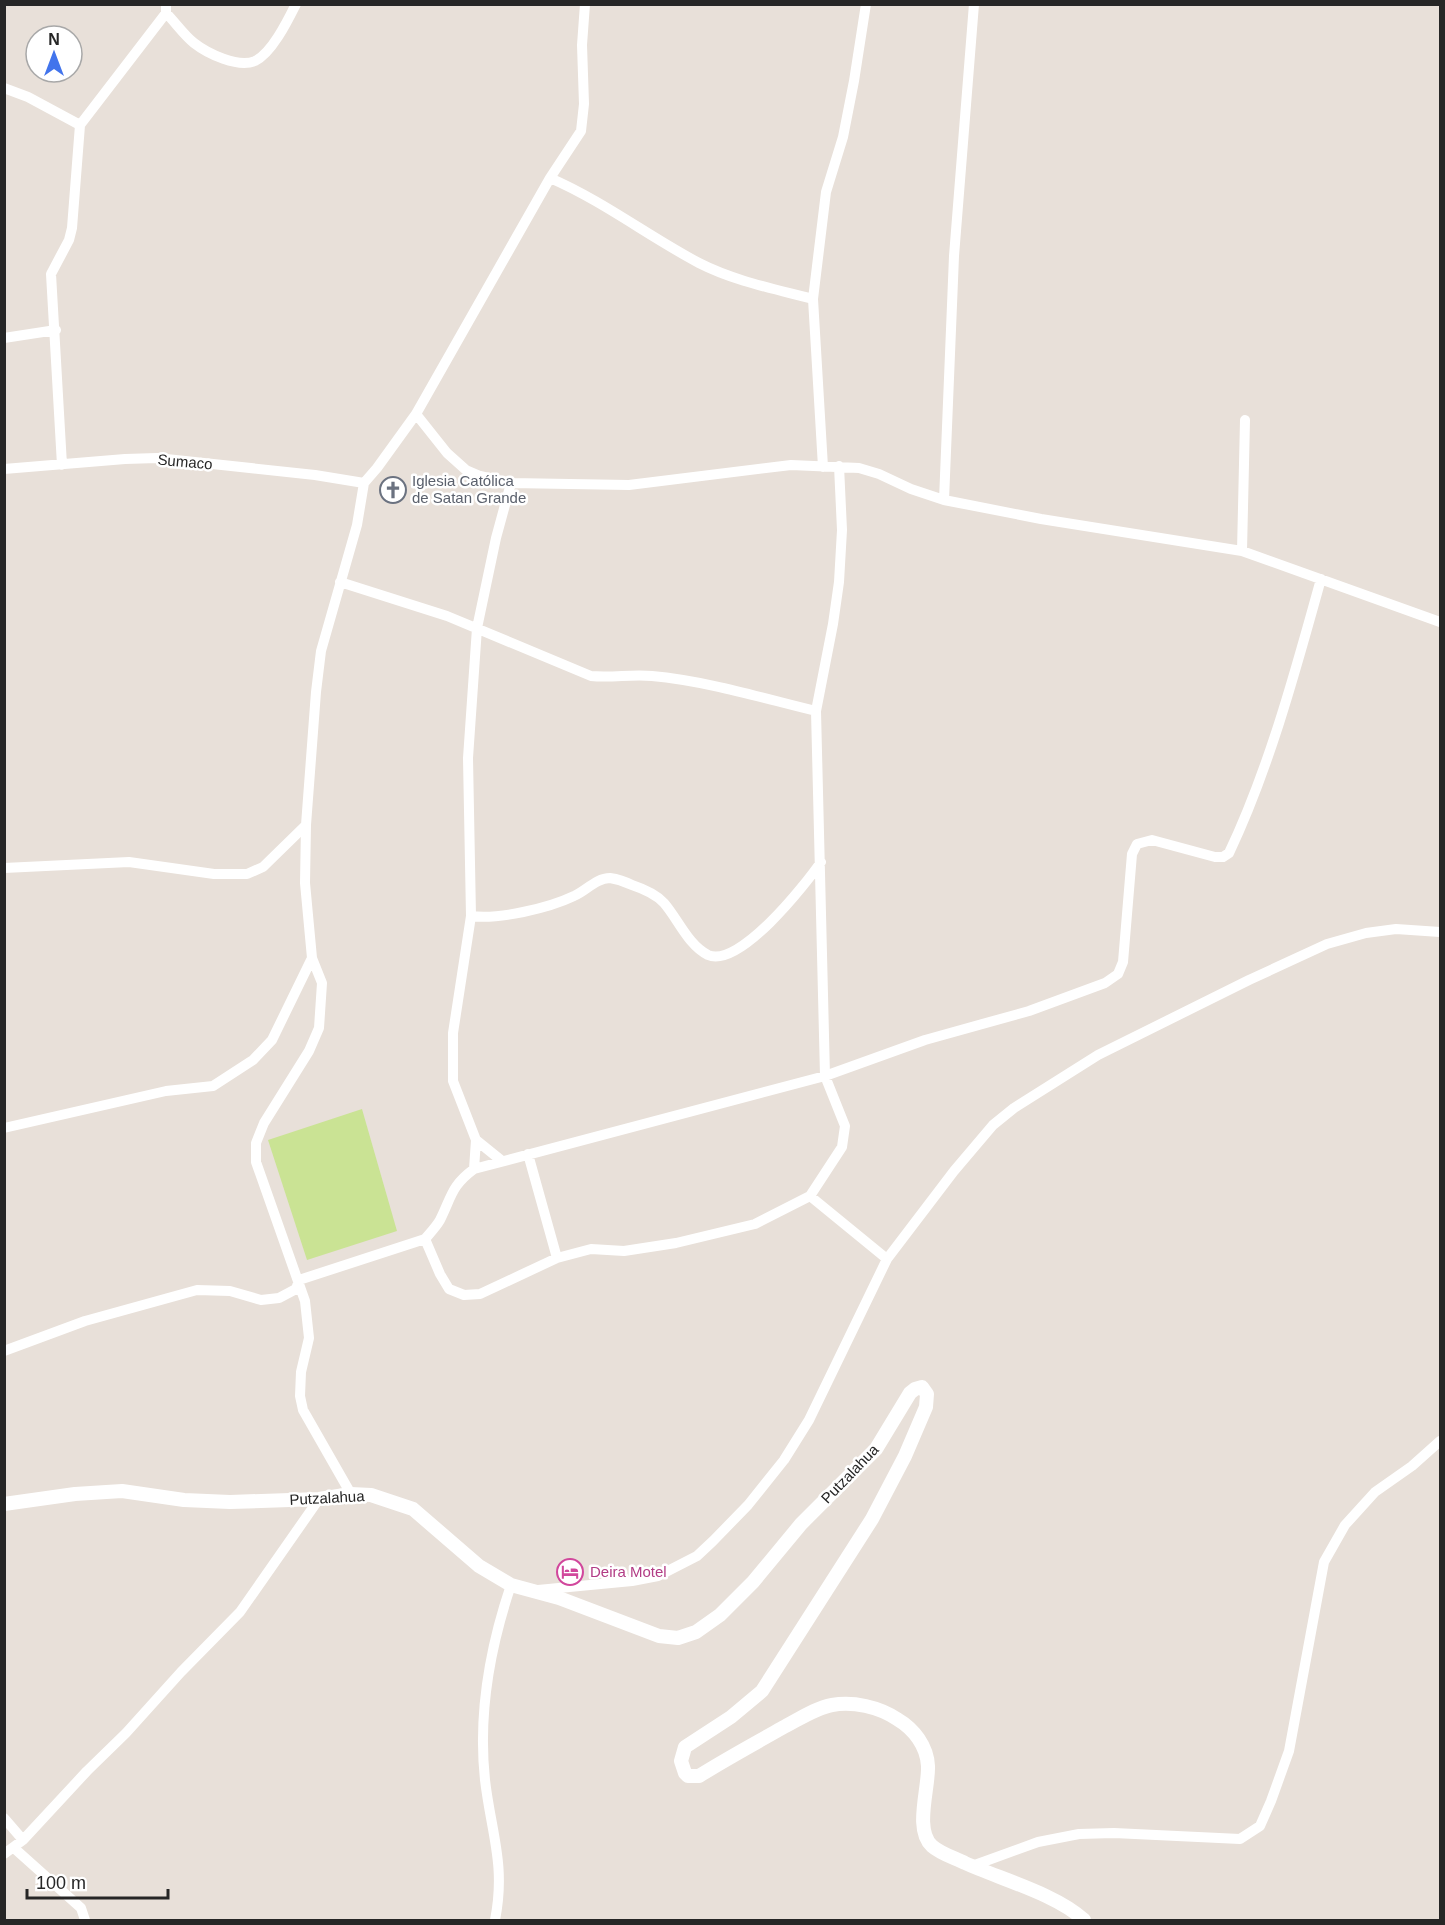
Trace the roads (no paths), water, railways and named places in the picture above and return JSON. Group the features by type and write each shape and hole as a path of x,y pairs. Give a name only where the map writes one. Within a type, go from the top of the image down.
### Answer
{"street":[{"path":"62,465 51,274 69,240 72,228 80,125 166,9 194,43 223,59 240,63 256,60 269,48 296,4"},
{"path":"351,1494 303,1410 300,1396 301,1372 309,1338 305,1301 256,1162 256,1143 264,1123 309,1051 319,1028 322,983 312,958 305,883 306,825 321,651 357,525 364,483 416,414 550,178 581,131 584,104 582,45 585,4"},
{"path":"823,467 813,299 826,192 843,137 866,4"},
{"path":"944,500 954,256 974,4"},
{"path":"4,88 28,97 80,125"},
{"path":"550,178 592,198 698,262 741,279 813,299"},
{"path":"4,338 56,330"},
{"path":"416,414 447,453 466,470 480,476 511,483 628,485 791,465 858,468 944,500 1041,519 1242,551 1398,605 1440,622"},
{"path":"1242,551 1245,420"},
{"name":"Sumaco","path":"4,469 125,459 167,459 315,475 364,483"},
{"path":"425,1239 449,1289 464,1295 480,1294 557,1258 591,1250 624,1251 676,1243 755,1224 810,1196 842,1146 845,1125 825,1076 816,711 839,582 842,530 839,466"},
{"path":"474,1169 476,1140 453,1081 453,1033 471,916 468,758 477,628 496,538 511,483"},
{"path":"299,1280 425,1239 439,1222 452,1191 460,1179 474,1169 825,1076 925,1040 1029,1011 1105,983 1118,974 1123,962 1132,854 1137,844 1152,840 1215,857 1223,857 1229,853 1263,766 1322,579"},
{"path":"340,582 447,616 591,676 609,678 650,676 690,682 816,711"},
{"path":"4,868 129,862 214,874 247,874 263,867 306,825"},
{"path":"471,916 498,917 536,908 582,893 601,879 612,878 644,889 654,895 663,902 700,949 710,956 722,956 747,942 768,925 799,891 820,862"},
{"path":"531,1590 645,1579 669,1572 697,1556 748,1505 784,1460 809,1420 887,1259 954,1171 993,1125 1014,1108 1098,1055 1327,944 1366,933 1396,928 1440,932"},
{"path":"4,1128 166,1091 213,1086 253,1060 272,1040 312,958"},
{"path":"476,1140 502,1161"},
{"path":"528,1155 557,1258"},
{"path":"810,1196 887,1259"},
{"path":"4,1351 85,1321 197,1290 230,1291 261,1300 279,1298 291,1293 296,1289 299,1280"},
{"name":"Putzalahua","path":"4,1504 75,1494 122,1491 184,1500 230,1502 319,1499 351,1494 381,1498 413,1509 478,1566 511,1585 583,1606 658,1636 678,1638 696,1632 720,1615 753,1582 801,1524 876,1449 910,1394 915,1389 924,1388 928,1397 926,1407 905,1456 872,1519 768,1682 747,1705 685,1747 681,1761 686,1773 692,1777 699,1776 800,1719 830,1705 849,1704 881,1710 904,1722 926,1750 928,1773 924,1822 929,1842 933,1847 1045,1896 1083,1920"},
{"path":"972,1866 1038,1842 1078,1834 1114,1833 1240,1839 1260,1826 1289,1751 1324,1562 1345,1525 1375,1492 1412,1466 1440,1440"},
{"path":"14,1848 240,1612 319,1499"},
{"path":"495,1920 500,1882 496,1840 485,1780 482,1729 491,1662 502,1612 511,1585"},
{"path":"4,1818 14,1848 81,1908 86,1920"}],"place":[{"name":"Iglesia Católica de Satan Grande","path":"393,490"},
{"name":"Deira Motel","path":"570,1572"}]}
